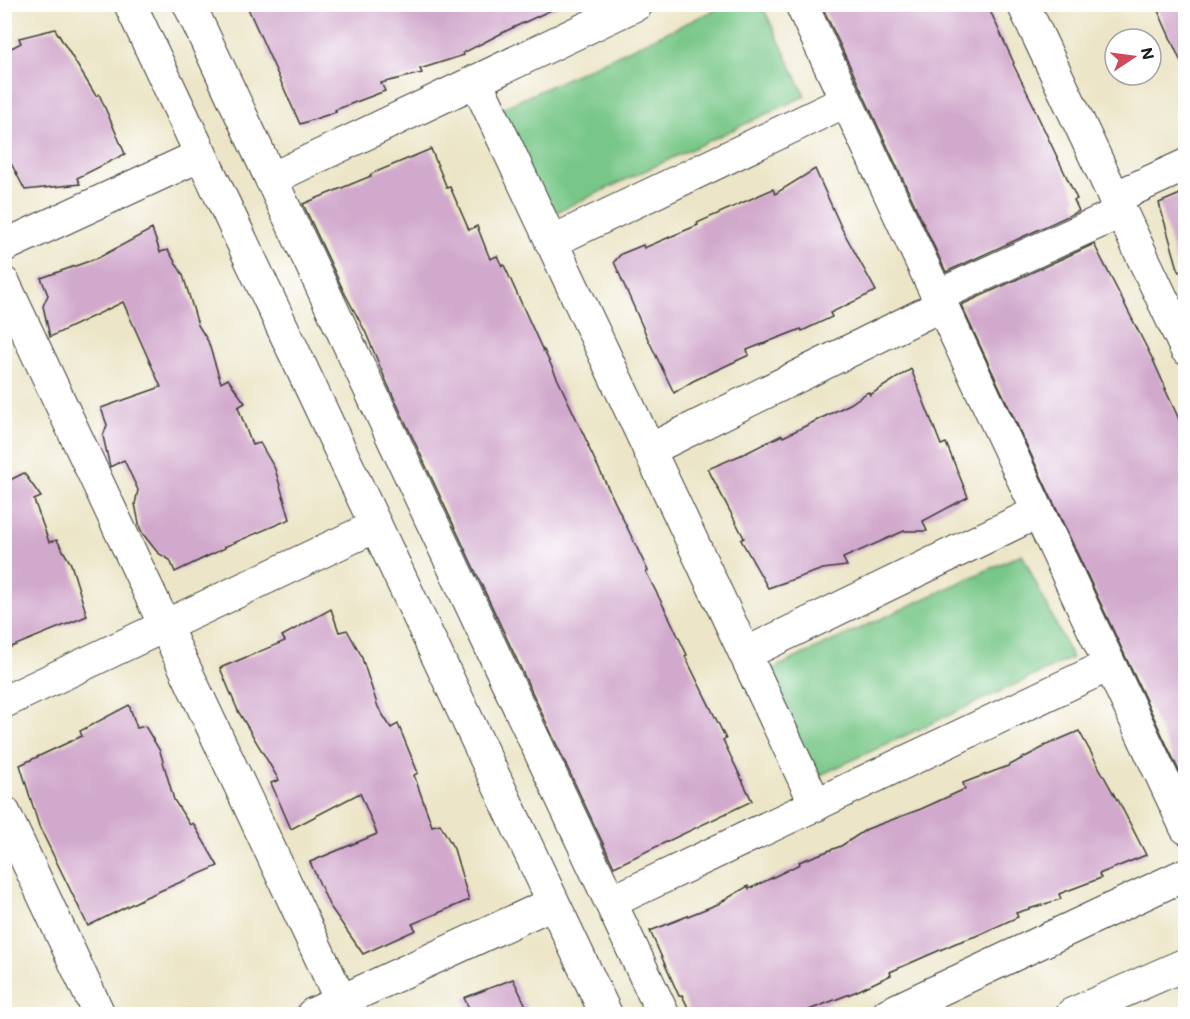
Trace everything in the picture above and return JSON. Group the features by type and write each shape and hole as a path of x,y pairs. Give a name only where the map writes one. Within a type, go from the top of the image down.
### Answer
{"street":[{"path":"130,4 606,1014"},
{"path":"189,4 663,1014"},
{"path":"271,180 637,4"},
{"path":"801,4 1185,828"},
{"path":"1023,4 1185,349"},
{"path":"476,81 816,805"},
{"path":"551,242 846,101"},
{"path":"4,246 201,155"},
{"path":"649,450 939,301 1118,205 1185,165"},
{"path":"4,283 341,1001"},
{"path":"745,654 1038,512"},
{"path":"4,702 376,526"},
{"path":"611,902 1109,665"},
{"path":"4,812 99,1014"},
{"path":"888,1014 1185,874"},
{"path":"313,1014 553,903"},
{"path":"1072,1014 1185,964"}],"green space":[{"path":"728,4 762,5 805,96 548,216 498,110"},
{"path":"1022,554 1072,658 814,778 765,672"}],"building":[{"path":"246,4 564,4 506,31 463,53 464,55 420,69 422,73 381,83 385,91 335,110 336,112 300,124"},
{"path":"821,4 987,4 1077,199 1074,200 1079,211 946,272"},
{"path":"1155,4 1185,4 1185,71"},
{"path":"55,29 96,96 99,94 125,154 77,178 80,184 25,190 4,150 4,52 21,43 19,38"},
{"path":"431,149 447,188 450,187 469,230 477,226 490,259 497,256 502,266 504,265 648,571 646,572 687,655 685,656 726,739 723,740 752,801 614,867 387,383 365,331 303,204"},
{"path":"815,169 842,229 876,291 830,313 832,317 802,331 801,329 747,350 749,355 693,381 674,393 614,262 621,254 643,245 644,248 698,225 697,223 773,189 775,194"},
{"path":"1185,192 1185,271 1179,272 1159,203"},
{"path":"152,229 160,252 168,250 183,275 198,325 208,341 221,383 228,379 245,403 238,407 252,445 260,443 275,469 290,519 224,547 175,572 170,560 158,553 143,534 135,504 138,490 124,460 110,467 103,436 107,425 101,408 161,387 123,302 50,337 43,306 48,295 41,278 98,258"},
{"path":"1094,244 1153,360 1185,432 1185,784 961,305"},
{"path":"911,369 941,445 946,443 968,497 923,521 927,531 904,531 843,558 847,566 823,569 768,588 741,540 744,538 708,469 782,435 783,437 850,404 868,392 870,395"},
{"path":"24,473 41,497 34,500 49,542 57,540 71,564 87,616 4,650 4,483"},
{"path":"331,609 339,632 347,630 361,655 378,707 391,728 398,724 418,773 414,775 432,826 440,824 454,849 469,900 412,924 416,930 363,954 329,905 310,862 377,834 360,793 291,829 271,783 279,780 238,711 220,668 285,641 282,636"},
{"path":"129,705 137,728 145,726 160,751 174,800 190,825 193,823 218,866 146,897 88,926 39,826 20,765 82,736 80,731"},
{"path":"1079,731 1146,855 1099,874 1101,878 1059,894 1061,899 1016,913 1018,917 890,972 891,975 855,992 809,1010 811,1014 691,1014 682,995 679,996 650,931 718,904 748,886 749,889 800,864 799,862 841,846 867,829 921,809 965,789 963,783 1008,766 1044,746"},
{"path":"513,979 530,1014 472,1014 464,998"}]}
